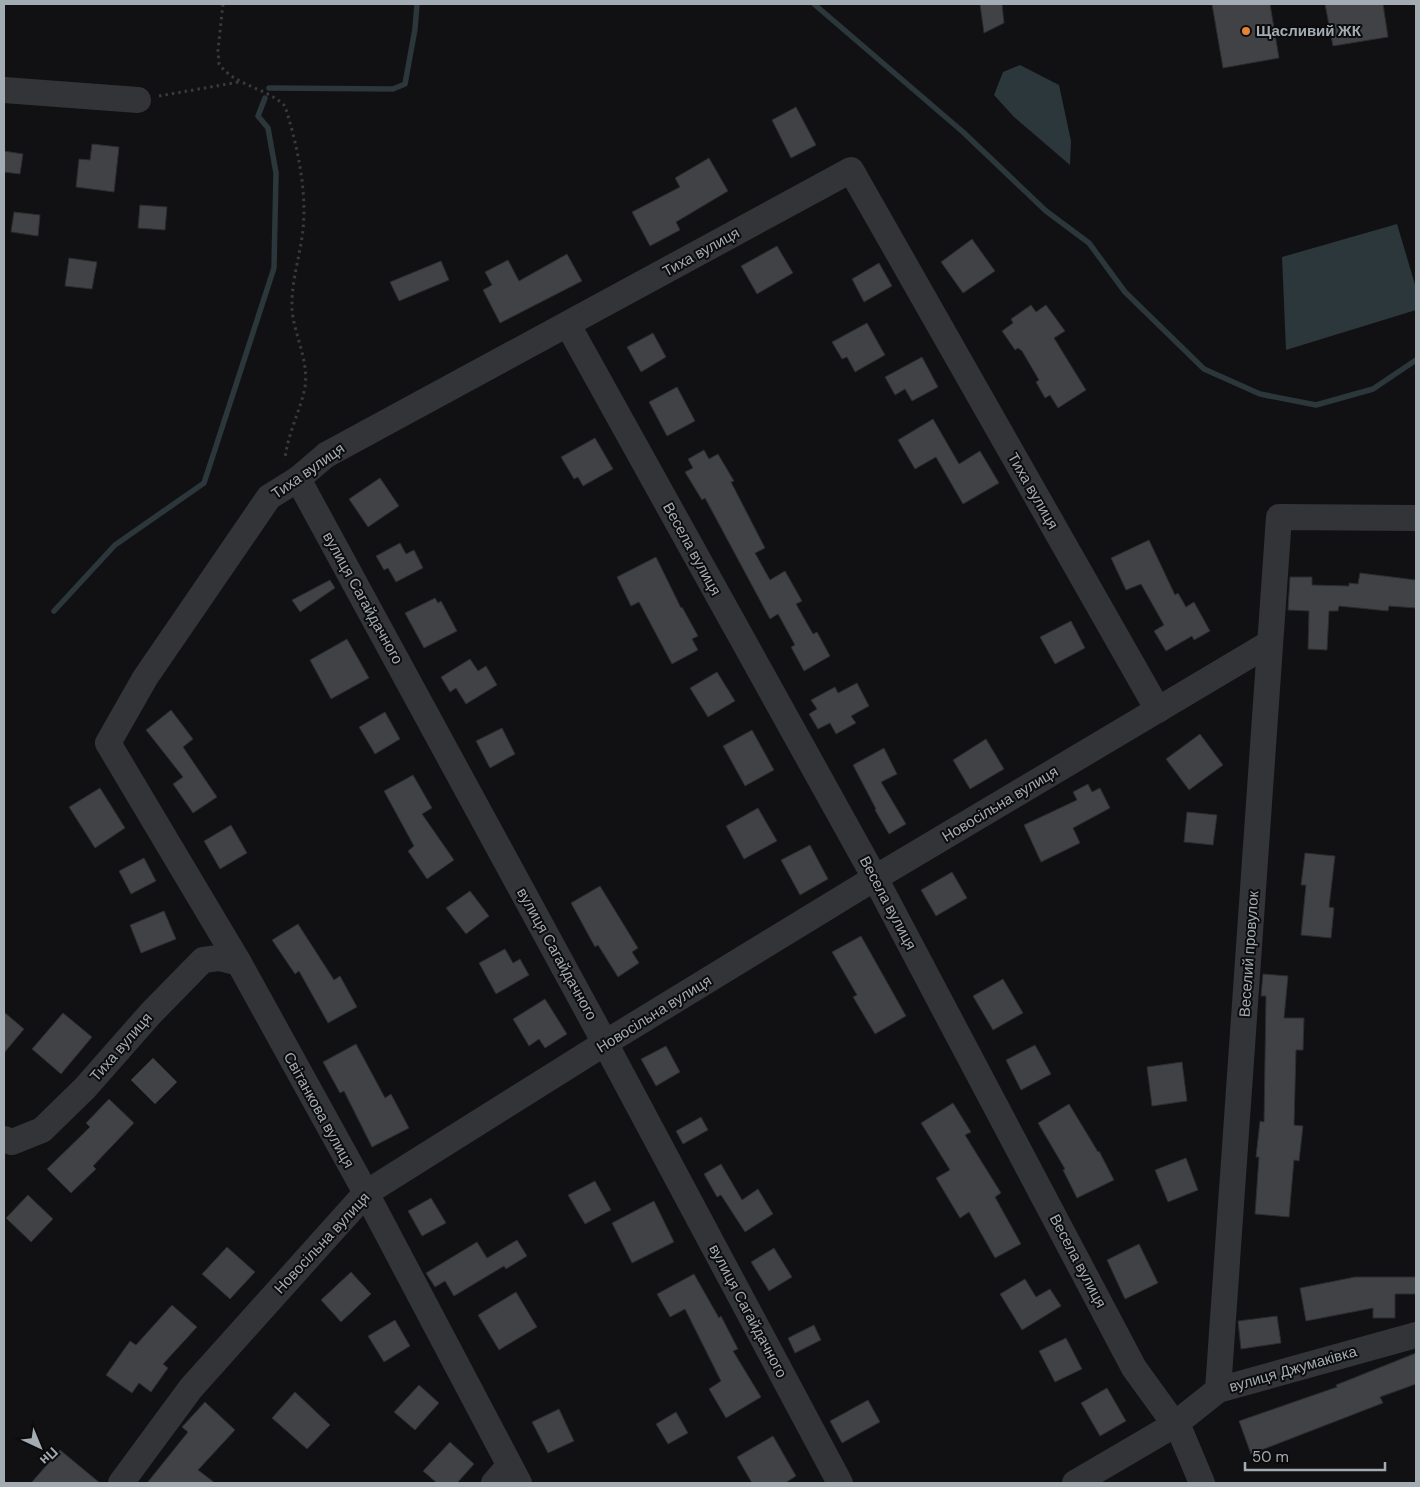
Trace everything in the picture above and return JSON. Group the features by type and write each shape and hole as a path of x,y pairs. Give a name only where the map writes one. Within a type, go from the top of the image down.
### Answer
{"street":[{"path":"4,90 138,100"},
{"name":"Тиха вулиця","path":"108,743 145,678 269,497 298,479 326,455 851,170 1158,710"},
{"name":"Весела вулиця","path":"568,325 876,878 1134,1368 1181,1433 1202,1483"},
{"name":"вулиця Сагайдачного","path":"298,479 605,1043 840,1483"},
{"name":"Веселий провулок","path":"1218,1390 1279,517 1416,518"},
{"name":"Новосільна вулиця","path":"121,1483 191,1388 366,1194 605,1043 876,878 1270,643"},
{"name":"Світанкова вулиця","path":"108,743 239,963 366,1194 508,1477"},
{"name":"Тиха вулиця","path":"4,1139 12,1142 42,1130 85,1088 164,998 203,960 219,958 239,963"},
{"name":"вулиця Джумаківка","path":"1075,1483 1174,1425 1218,1390 1416,1335"}],"path":[{"path":"223,4 217,57 223,69 240,82 267,94 285,106 301,181 304,216 294,275 292,308 303,357 305,387 286,448 285,462 298,479"},
{"path":"138,100 240,82"}],"shaded area":[{"path":"1020,65 1059,85 1071,141 1070,165 1014,117 994,95 1003,72"},
{"path":"1397,224 1416,288 1416,310 1286,350 1282,257"}],"building":[{"path":"980,4 1002,4 1004,23 984,33"},
{"name":"Щасливий ЖК","path":"1212,4 1270,4 1279,58 1223,68"},
{"name":"Щасливий ЖК","path":"1325,4 1383,4 1388,37 1333,46"},
{"path":"796,107 816,145 791,158 772,120"},
{"path":"92,144 119,147 114,192 76,187 79,159 90,160"},
{"path":"4,151 23,154 20,174 4,172"},
{"path":"709,158 728,191 676,222 680,230 650,246 632,212 680,187 675,178"},
{"path":"140,205 167,207 165,230 138,228"},
{"path":"14,212 40,215 38,236 11,232"},
{"path":"972,239 995,271 963,293 941,262"},
{"path":"777,246 793,273 757,294 741,266"},
{"path":"567,254 582,281 500,323 483,290 492,285 485,272 508,260 519,281"},
{"path":"69,258 97,262 92,289 65,286"},
{"path":"441,261 449,280 399,301 390,282"},
{"path":"879,263 892,286 864,302 852,279"},
{"path":"1031,305 1036,312 1046,305 1065,331 1054,338 1086,390 1058,408 1050,395 1045,398 1036,382 1039,380 1022,351 1018,348 1015,350 1002,331 1013,323 1011,319"},
{"path":"867,323 885,355 855,372 847,357 842,359 832,342"},
{"path":"653,333 666,357 641,372 627,347"},
{"path":"922,357 938,387 912,401 905,389 895,395 885,377"},
{"path":"677,387 695,421 667,436 649,402"},
{"path":"933,419 959,464 980,451 999,483 963,504 936,457 915,469 898,440"},
{"path":"595,438 613,469 583,486 578,477 574,479 561,457"},
{"path":"704,450 709,459 718,454 734,481 731,482 765,548 755,553 770,580 785,571 802,601 796,604 813,634 817,632 830,656 804,671 791,647 795,645 778,614 770,619 705,498 702,500 685,472 693,468 688,459"},
{"path":"380,478 399,506 368,527 349,499"},
{"path":"1149,540 1175,595 1178,593 1186,607 1194,602 1210,631 1194,640 1192,636 1166,651 1154,631 1164,625 1141,584 1126,590 1111,558"},
{"path":"400,543 406,554 414,550 423,568 396,582 388,568 384,570 376,556"},
{"path":"656,557 681,608 698,636 692,639 698,650 672,664 639,602 631,606 617,577"},
{"path":"1360,573 1416,580 1416,608 1389,606 1388,611 1339,606 1338,611 1329,611 1327,650 1308,649 1309,611 1288,610 1290,577 1312,577 1312,585 1349,586 1349,583 1358,584"},
{"path":"330,580 335,588 300,612 292,600"},
{"path":"435,598 438,603 441,601 457,631 424,648 405,613"},
{"path":"1071,621 1085,648 1055,664 1040,637"},
{"path":"347,639 369,678 331,699 310,660"},
{"path":"470,659 478,671 486,666 497,685 466,704 456,688 450,692 441,677"},
{"path":"717,672 735,701 708,717 690,688"},
{"path":"857,683 869,706 851,716 856,723 836,734 830,723 818,729 809,714 817,709 811,700 835,687 838,693"},
{"path":"171,710 193,739 183,747 217,797 193,813 173,784 183,777 146,730"},
{"path":"385,712 400,739 375,754 359,727"},
{"path":"502,728 515,754 490,768 476,741"},
{"path":"752,730 774,770 745,786 723,746"},
{"path":"1200,734 1223,765 1189,790 1166,759"},
{"path":"986,739 1004,769 970,789 953,760"},
{"path":"884,748 897,774 881,782 906,824 889,834 853,765"},
{"path":"413,775 432,808 422,814 454,860 427,879 408,851 414,846 384,791"},
{"path":"1088,784 1092,792 1100,788 1110,808 1073,828 1080,843 1041,862 1024,825 1077,800 1073,792"},
{"path":"100,788 125,828 95,848 69,807"},
{"path":"758,808 777,841 744,859 726,826"},
{"path":"1187,812 1217,815 1213,845 1184,842"},
{"path":"231,825 247,853 220,869 204,841"},
{"path":"810,845 828,879 800,895 781,860"},
{"path":"1305,853 1335,856 1329,907 1334,908 1331,938 1301,935 1306,885 1301,885"},
{"path":"144,858 156,881 131,894 119,871"},
{"path":"952,872 967,898 936,916 921,890"},
{"path":"600,886 638,948 632,952 639,963 618,977 598,945 595,947 571,903"},
{"path":"470,891 489,916 466,934 446,908"},
{"path":"164,911 176,939 141,953 130,925"},
{"path":"298,924 334,980 340,976 357,1007 328,1023 299,971 295,974 272,940"},
{"path":"861,936 906,1016 875,1034 853,997 857,995 832,952"},
{"path":"505,949 513,963 520,959 529,975 496,994 479,963"},
{"path":"1263,974 1288,976 1284,1018 1304,1018 1303,1050 1296,1050 1294,1125 1303,1126 1299,1161 1294,1160 1289,1217 1255,1214 1259,1157 1256,1157 1260,1121 1264,1122 1266,996 1261,996"},
{"path":"1003,979 1023,1013 993,1030 973,996"},
{"path":"545,999 567,1034 545,1048 539,1039 529,1046 513,1019"},
{"path":"4,1012 24,1029 4,1053"},
{"path":"63,1013 92,1037 61,1074 32,1049"},
{"path":"356,1044 385,1098 391,1094 409,1128 372,1147 344,1091 340,1093 323,1062"},
{"path":"1035,1045 1051,1074 1021,1090 1006,1060"},
{"path":"666,1046 680,1072 656,1086 641,1059"},
{"path":"153,1058 177,1082 155,1104 131,1080"},
{"path":"1182,1062 1187,1101 1152,1106 1147,1067"},
{"path":"109,1099 134,1123 93,1166 96,1169 71,1193 47,1169 90,1127 86,1123"},
{"path":"953,1103 971,1132 965,1135 1001,1193 995,1197 1021,1244 995,1258 969,1212 960,1218 936,1178 950,1170 921,1123"},
{"path":"1069,1104 1099,1151 1114,1180 1077,1198 1063,1170 1065,1169 1038,1123"},
{"path":"701,1117 708,1130 683,1144 676,1131"},
{"path":"1186,1158 1198,1190 1168,1202 1155,1170"},
{"path":"721,1164 742,1200 758,1189 773,1214 745,1232 721,1195 717,1197 704,1174"},
{"path":"595,1181 611,1210 585,1224 568,1195"},
{"path":"28,1195 53,1219 31,1242 6,1218"},
{"path":"431,1198 446,1223 422,1236 408,1211"},
{"path":"654,1201 674,1242 632,1263 612,1223"},
{"path":"517,1240 527,1256 506,1269 504,1266 454,1296 445,1281 435,1287 426,1273 477,1242 487,1258"},
{"path":"1139,1244 1158,1283 1125,1299 1107,1260"},
{"path":"227,1247 255,1272 230,1299 202,1274"},
{"path":"774,1248 792,1277 769,1291 751,1262"},
{"path":"351,1272 371,1294 341,1322 321,1300"},
{"path":"694,1274 719,1318 721,1316 738,1349 733,1351 761,1397 726,1418 709,1389 721,1381 685,1309 670,1317 657,1294"},
{"path":"1355,1277 1416,1277 1416,1294 1395,1294 1395,1318 1373,1318 1373,1308 1306,1321 1300,1288"},
{"path":"1025,1279 1036,1297 1050,1289 1061,1306 1022,1330 1000,1294"},
{"path":"516,1292 537,1327 499,1350 478,1315"},
{"path":"172,1305 197,1327 163,1364 168,1368 151,1392 139,1383 132,1393 106,1375 130,1341 136,1345"},
{"path":"1277,1316 1281,1343 1241,1349 1238,1321"},
{"path":"395,1320 410,1346 384,1362 368,1336"},
{"path":"814,1325 821,1340 795,1353 788,1338"},
{"path":"1066,1338 1082,1369 1055,1382 1039,1351"},
{"path":"1416,1353 1416,1384 1380,1397 1383,1403 1251,1454 1239,1421 1337,1387 1336,1385"},
{"path":"419,1385 439,1403 415,1430 394,1412"},
{"path":"1107,1388 1126,1421 1100,1436 1081,1403"},
{"path":"295,1392 330,1425 307,1449 272,1418"},
{"path":"868,1400 880,1422 842,1443 830,1421"},
{"path":"205,1402 235,1430 198,1470 215,1483 147,1483 188,1432 182,1427"},
{"path":"559,1409 574,1441 548,1453 532,1422"},
{"path":"676,1412 688,1433 668,1444 656,1424"},
{"path":"773,1436 796,1476 785,1483 752,1483 737,1457"},
{"path":"450,1442 474,1464 457,1483 437,1483 423,1471"},
{"path":"60,1450 100,1483 31,1483"}],"waterway":[{"path":"269,88 393,89 405,84 415,29 417,4"},
{"path":"814,4 963,132 1046,211 1089,243 1125,292 1204,369 1260,394 1316,405 1373,389 1416,360"},
{"path":"54,611 115,545 204,483 274,268 276,173 268,128 258,116 265,98"}],"place":[{"name":"Щасливий ЖК","path":"1246,31"}]}
